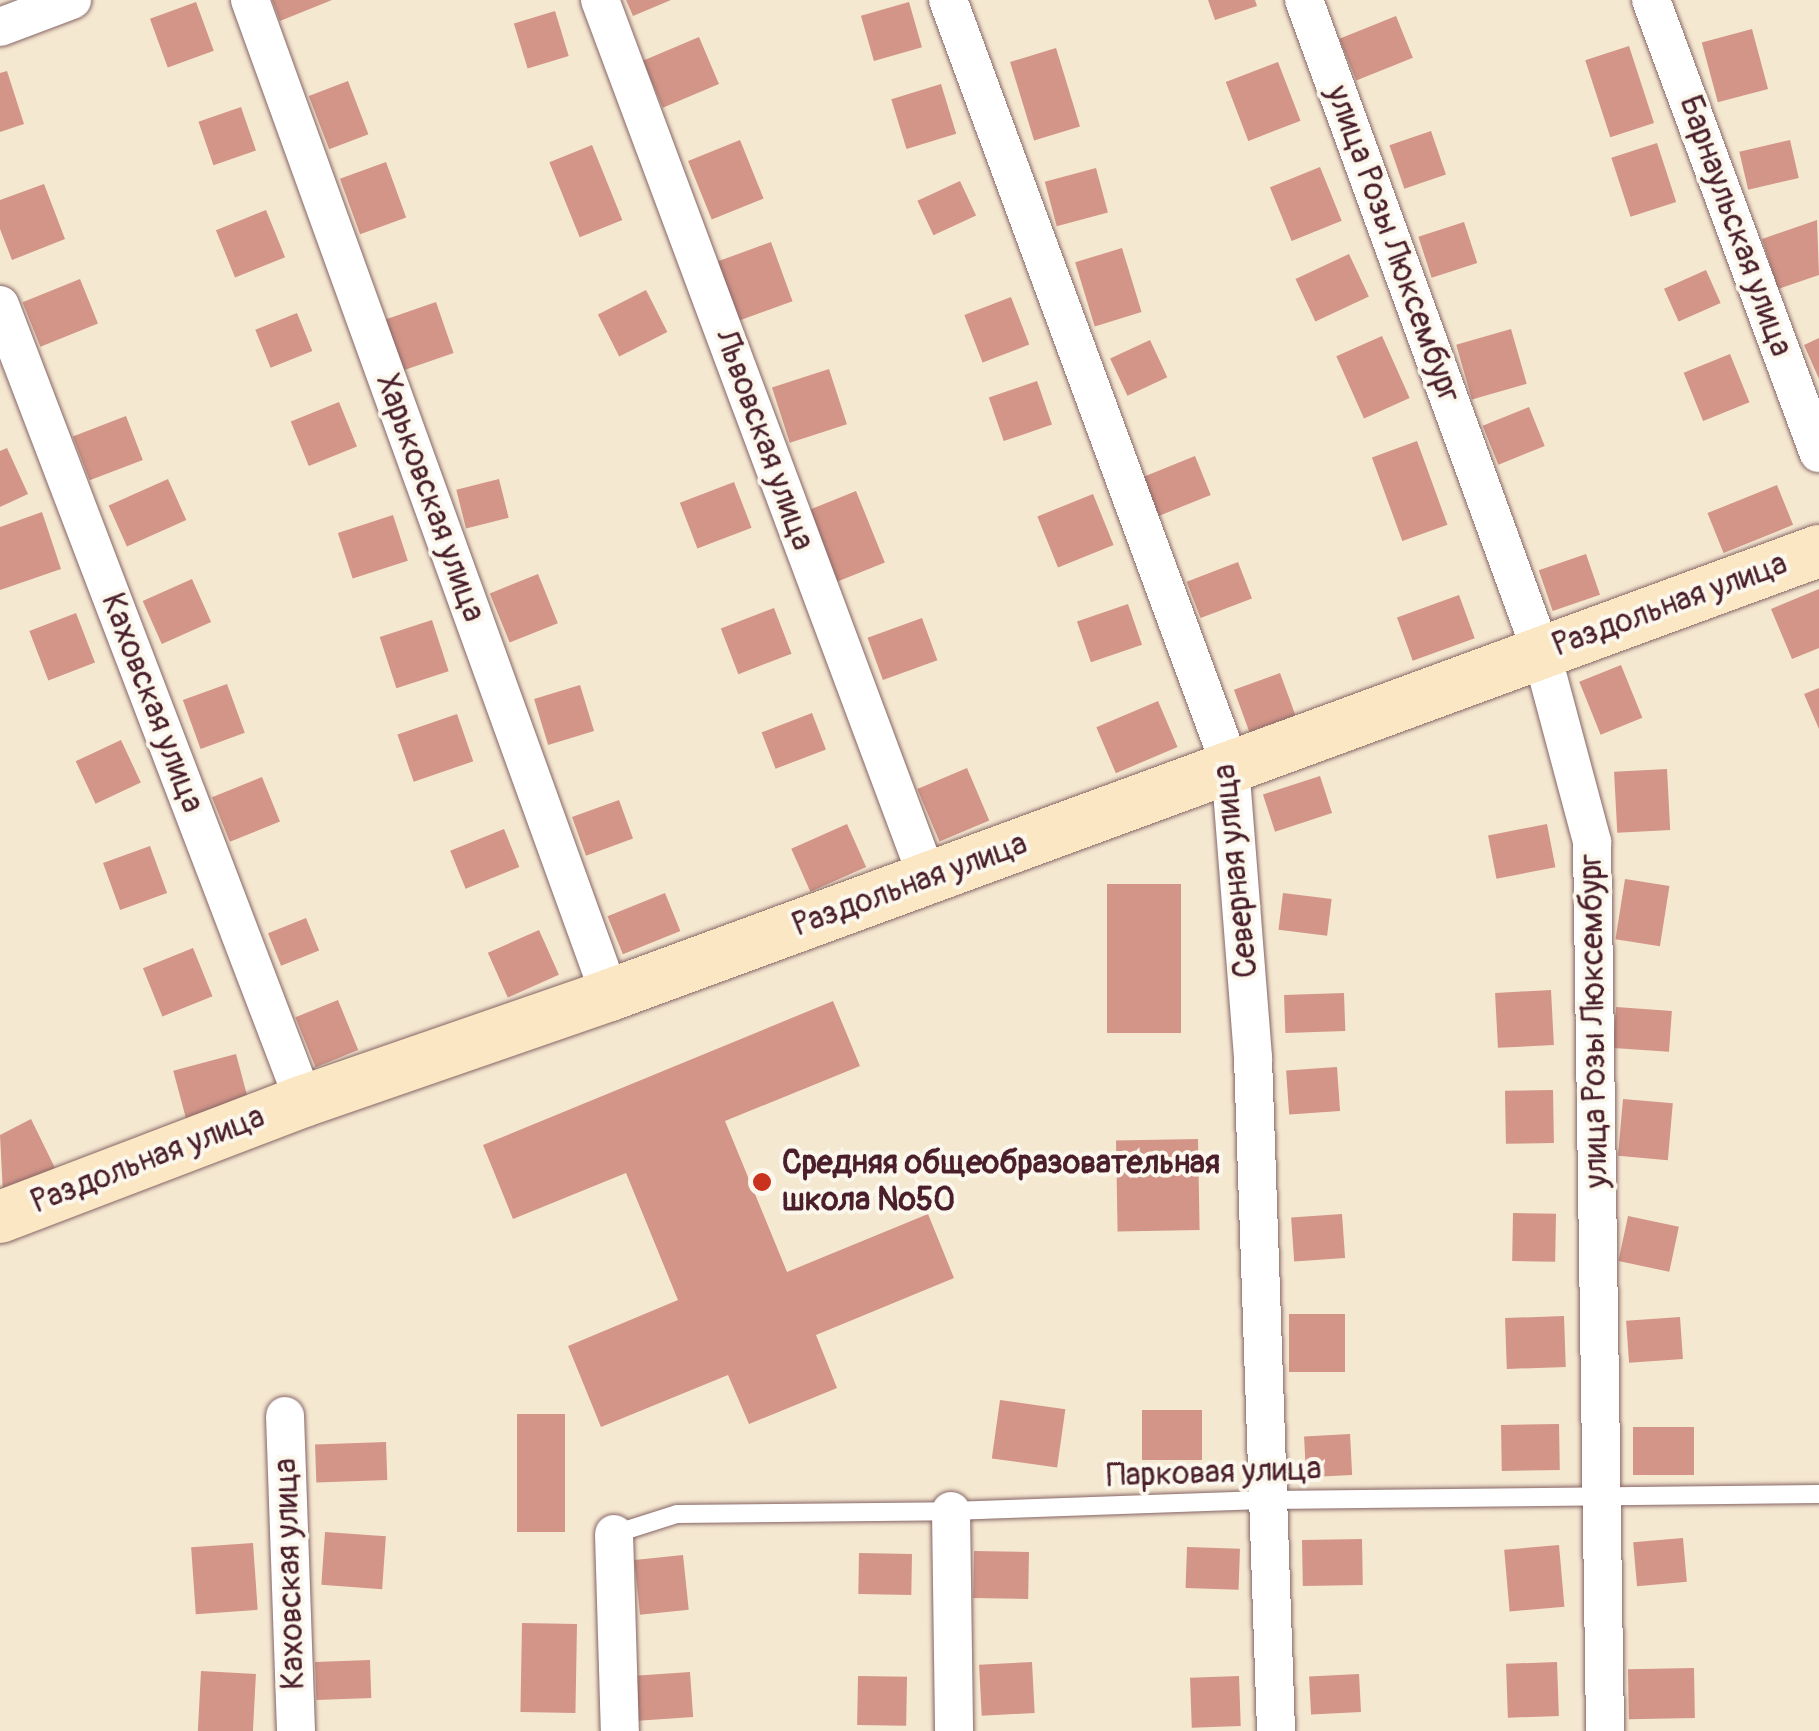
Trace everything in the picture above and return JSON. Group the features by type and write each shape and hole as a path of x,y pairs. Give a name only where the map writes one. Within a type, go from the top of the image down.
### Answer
{"street":[{"path":"0,27 72,0"},
{"name":"Харьковская улица","path":"250,0 610,995"},
{"name":"Львовская улица","path":"600,0 928,879"},
{"name":"Северная улица","path":"948,0 1230,765 1253,1058 1276,1731"},
{"name":"улица Розы Люксембург","path":"1304,0 1541,651 1592,842 1606,1731"},
{"name":"Барнаульская улица","path":"1652,0 1819,453"},
{"name":"Каховская улица","path":"0,305 304,1100"},
{"name":"Раздольная улица","path":"0,1218 304,1100 610,995 1819,551"},
{"name":"Каховская улица","path":"284,1416 296,1731"},
{"path":"951,1511 954,1731"},
{"path":"614,1534 620,1731"}],"lane":[{"name":"Парковая улица","path":"614,1534 677,1514 951,1511 1270,1500 1819,1494"}],"building":[{"path":"272,0 332,0 280,21"},
{"path":"626,0 671,0 633,16"},
{"path":"1208,0 1255,0 1257,6 1215,20"},
{"path":"196,2 214,51 168,68 150,19"},
{"path":"909,2 922,47 874,61 861,16"},
{"path":"555,11 569,56 528,69 514,24"},
{"path":"1396,16 1413,58 1356,81 1339,39"},
{"path":"1752,29 1768,89 1718,102 1702,42"},
{"path":"699,37 719,84 663,108 643,61"},
{"path":"1629,46 1654,123 1610,137 1585,60"},
{"path":"1056,48 1080,126 1034,140 1010,62"},
{"path":"1278,62 1301,121 1248,141 1226,82"},
{"path":"7,71 24,124 0,132 0,73"},
{"path":"348,81 368,134 329,149 309,96"},
{"path":"941,84 956,134 906,149 891,99"},
{"path":"241,107 256,150 213,165 198,122"},
{"path":"1431,131 1446,174 1404,189 1389,145"},
{"path":"740,140 764,198 712,219 688,161"},
{"path":"1790,140 1799,178 1748,190 1739,152"},
{"path":"1657,143 1676,202 1631,217 1611,158"},
{"path":"592,145 622,220 580,237 549,162"},
{"path":"386,162 406,217 360,234 340,179"},
{"path":"1320,167 1342,221 1292,241 1270,187"},
{"path":"1096,168 1108,212 1057,226 1045,182"},
{"path":"960,181 976,215 933,235 917,201"},
{"path":"44,184 65,239 12,260 0,229 0,200"},
{"path":"266,210 285,257 235,278 216,230"},
{"path":"1817,220 1819,275 1778,289 1762,239"},
{"path":"1464,222 1477,263 1432,278 1418,237"},
{"path":"771,242 793,301 738,321 716,262"},
{"path":"1122,248 1142,312 1095,326 1075,262"},
{"path":"1349,254 1369,297 1315,322 1296,279"},
{"path":"1706,270 1721,303 1679,322 1664,289"},
{"path":"80,279 98,324 40,347 23,302"},
{"path":"646,290 667,332 619,356 598,315"},
{"path":"1011,297 1029,345 983,363 964,315"},
{"path":"436,302 454,353 402,371 384,320"},
{"path":"297,313 312,351 271,368 255,330"},
{"path":"1511,329 1527,384 1472,400 1456,345"},
{"path":"1382,336 1410,398 1364,418 1336,356"},
{"path":"1819,338 1819,379 1804,345"},
{"path":"1150,340 1167,377 1127,396 1110,359"},
{"path":"1730,354 1749,402 1703,421 1684,373"},
{"path":"829,369 847,424 790,443 772,388"},
{"path":"1037,381 1052,424 1004,441 989,398"},
{"path":"339,402 357,447 309,466 291,421"},
{"path":"1529,407 1545,446 1498,465 1483,426"},
{"path":"126,416 143,460 90,480 73,436"},
{"path":"1417,441 1447,525 1402,541 1372,457"},
{"path":"7,448 28,494 0,507 0,451"},
{"path":"1195,456 1211,495 1157,517 1141,478"},
{"path":"168,479 186,520 127,547 109,505"},
{"path":"499,479 509,518 466,528 456,490"},
{"path":"734,482 752,528 697,549 680,503"},
{"path":"1777,485 1793,525 1724,553 1707,513"},
{"path":"856,491 885,562 834,583 805,512"},
{"path":"1093,494 1114,545 1058,567 1037,516"},
{"path":"42,512 61,569 0,590 0,527"},
{"path":"393,515 408,561 353,579 338,533"},
{"path":"1586,554 1600,595 1553,611 1539,570"},
{"path":"1238,562 1252,598 1201,618 1187,582"},
{"path":"538,574 558,623 510,643 490,593"},
{"path":"192,579 211,622 162,644 143,601"},
{"path":"1819,589 1819,648 1792,659 1771,609"},
{"path":"1459,595 1475,638 1413,661 1397,618"},
{"path":"1128,604 1142,645 1091,662 1077,622"},
{"path":"774,608 792,654 738,674 721,628"},
{"path":"76,613 95,662 48,680 29,631"},
{"path":"922,618 937,660 883,680 867,638"},
{"path":"432,620 449,671 396,688 380,637"},
{"path":"1621,665 1642,718 1601,735 1579,682"},
{"path":"1280,673 1295,715 1249,732 1234,690"},
{"path":"227,684 245,733 201,749 183,700"},
{"path":"580,685 594,731 548,745 534,699"},
{"path":"1819,688 1819,729 1804,694"},
{"path":"1158,701 1178,747 1116,773 1096,727"},
{"path":"812,713 826,749 776,769 762,732"},
{"path":"457,714 473,761 414,782 397,735"},
{"path":"121,740 141,783 96,804 76,761"},
{"path":"967,768 989,820 940,842 917,789"},
{"path":"1667,769 1670,830 1617,833 1614,772"},
{"path":"1320,776 1332,813 1275,832 1263,795"},
{"path":"262,777 280,822 230,842 212,797"},
{"path":"619,800 633,839 586,856 572,817"},
{"path":"847,824 866,867 810,892 791,849"},
{"path":"1547,824 1555,867 1496,879 1488,835"},
{"path":"504,829 519,867 466,889 450,851"},
{"path":"150,846 167,893 120,910 103,863"},
{"path":"1625,879 1669,886 1660,946 1615,939"},
{"path":"1107,884 1181,884 1181,1033 1107,1033"},
{"path":"665,893 680,931 623,954 608,916"},
{"path":"1283,893 1332,899 1327,936 1278,930"},
{"path":"306,918 319,950 281,966 268,933"},
{"path":"539,930 559,975 508,998 488,953"},
{"path":"193,948 212,996 162,1016 143,968"},
{"path":"1551,990 1554,1045 1498,1048 1495,993"},
{"path":"1344,993 1345,1031 1285,1033 1284,995"},
{"path":"338,1000 358,1050 316,1067 295,1017"},
{"path":"833,1001 860,1066 725,1121 787,1272 928,1214 954,1278 816,1335 837,1388 749,1424 728,1375 601,1427 568,1346 678,1300 626,1173 513,1219 483,1145"},
{"path":"1616,1007 1672,1011 1669,1052 1613,1048"},
{"path":"236,1054 249,1102 186,1119 173,1071"},
{"path":"1337,1067 1340,1111 1289,1114 1286,1071"},
{"path":"1553,1090 1554,1143 1506,1144 1505,1091"},
{"path":"1623,1099 1673,1103 1668,1160 1618,1156"},
{"path":"31,1119 55,1168 3,1194 0,1135"},
{"path":"1198,1139 1200,1230 1118,1231 1116,1140"},
{"path":"1513,1213 1556,1214 1555,1262 1512,1261"},
{"path":"1342,1214 1345,1258 1294,1261 1291,1218"},
{"path":"1628,1216 1679,1227 1669,1272 1618,1261"},
{"path":"1289,1314 1345,1314 1345,1372 1289,1372"},
{"path":"1564,1316 1566,1367 1507,1369 1505,1318"},
{"path":"1680,1317 1683,1359 1629,1363 1626,1321"},
{"path":"1000,1400 1065,1409 1057,1468 992,1458"},
{"path":"1142,1410 1202,1410 1202,1460 1142,1460"},
{"path":"517,1414 565,1414 565,1532 517,1532"},
{"path":"1559,1424 1560,1470 1502,1471 1501,1425"},
{"path":"1633,1427 1694,1427 1694,1475 1633,1475"},
{"path":"1350,1434 1352,1475 1306,1477 1304,1436"},
{"path":"386,1442 387,1480 316,1482 315,1444"},
{"path":"325,1532 386,1536 382,1589 321,1585"},
{"path":"1683,1538 1687,1582 1637,1586 1633,1542"},
{"path":"1362,1539 1363,1585 1303,1586 1302,1540"},
{"path":"253,1543 258,1610 196,1614 191,1547"},
{"path":"1559,1545 1564,1607 1510,1612 1504,1550"},
{"path":"1187,1547 1240,1549 1239,1590 1186,1588"},
{"path":"974,1551 1029,1552 1028,1599 973,1598"},
{"path":"859,1553 912,1554 911,1595 858,1594"},
{"path":"683,1555 689,1610 640,1615 634,1560"},
{"path":"522,1623 577,1624 575,1713 520,1712"},
{"path":"370,1660 371,1698 316,1700 315,1662"},
{"path":"1032,1662 1035,1713 982,1716 979,1665"},
{"path":"1557,1662 1559,1716 1508,1718 1506,1664"},
{"path":"1694,1668 1695,1718 1629,1719 1628,1669"},
{"path":"201,1671 256,1674 253,1731 198,1731"},
{"path":"690,1672 693,1717 638,1721 635,1676"},
{"path":"1359,1674 1361,1712 1311,1715 1309,1677"},
{"path":"858,1676 907,1677 906,1726 857,1725"},
{"path":"1239,1676 1241,1726 1192,1728 1190,1678"}],"place":[{"name":"Средняя общеобразовательная школа №50","path":"762,1182"}]}
